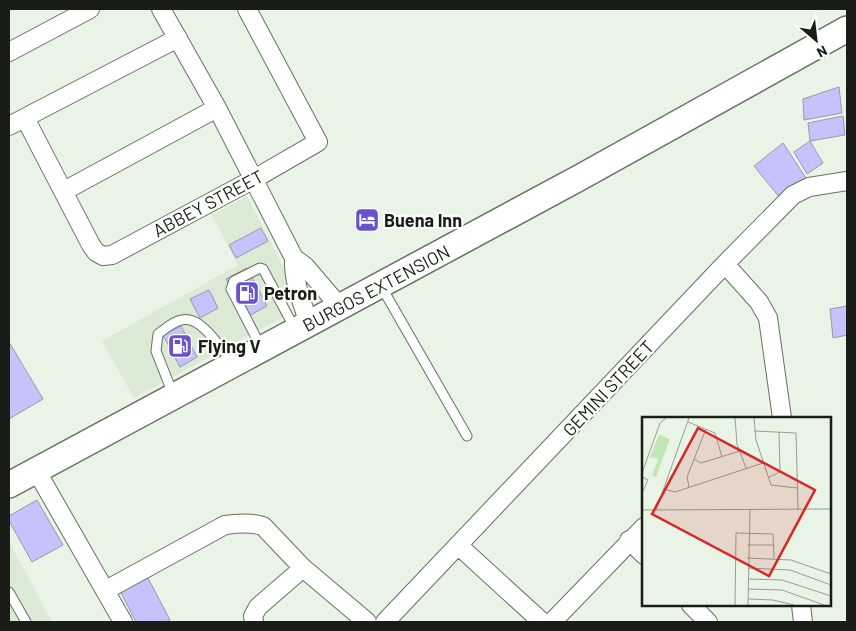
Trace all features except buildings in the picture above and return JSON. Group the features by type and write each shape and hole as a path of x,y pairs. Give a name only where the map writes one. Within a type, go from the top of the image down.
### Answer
{"main road":[{"name":"BURGOS EXTENSION","path":"9,485 846,36"}],"street":[{"path":"9,52 90,9"},
{"path":"161,9 217,108 294,258 305,266 340,307"},
{"name":"ABBEY STREET","path":"64,191 96,252 103,256 112,255 254,179 318,142 247,9"},
{"path":"9,126 178,38"},
{"path":"25,118 64,191 217,108"},
{"name":"GEMINI STREET","path":"385,622 793,195 809,187 847,180"},
{"path":"294,258 293,272 298,290 303,328"},
{"path":"725,264 759,302 768,318 782,417"},
{"path":"36,470 123,622"},
{"path":"106,590 212,531 225,525 240,522 263,526 303,568 367,622"},
{"path":"552,622 629,540 642,529"},
{"path":"629,540 642,553"},
{"path":"459,546 542,622"},
{"path":"254,622 253,616 258,607 303,568"},
{"path":"692,606 708,622"},
{"path":"801,606 803,622"}],"lane":[{"path":"262,349 231,289 234,281 260,268 263,269 303,328"},
{"path":"380,286 467,436"},
{"path":"174,396 156,351 158,334 176,323 182,320 192,320 203,326 234,364"},
{"path":"9,592 26,622"}],"shaded area":[{"path":"247,196 288,277 285,316 134,398 102,341 238,265 212,215"},
{"path":"9,541 52,622 9,622"}],"place":[{"name":"Buena Inn","path":"367,220"},
{"name":"Petron","path":"247,293"},
{"name":"Flying V","path":"180,346"}]}
